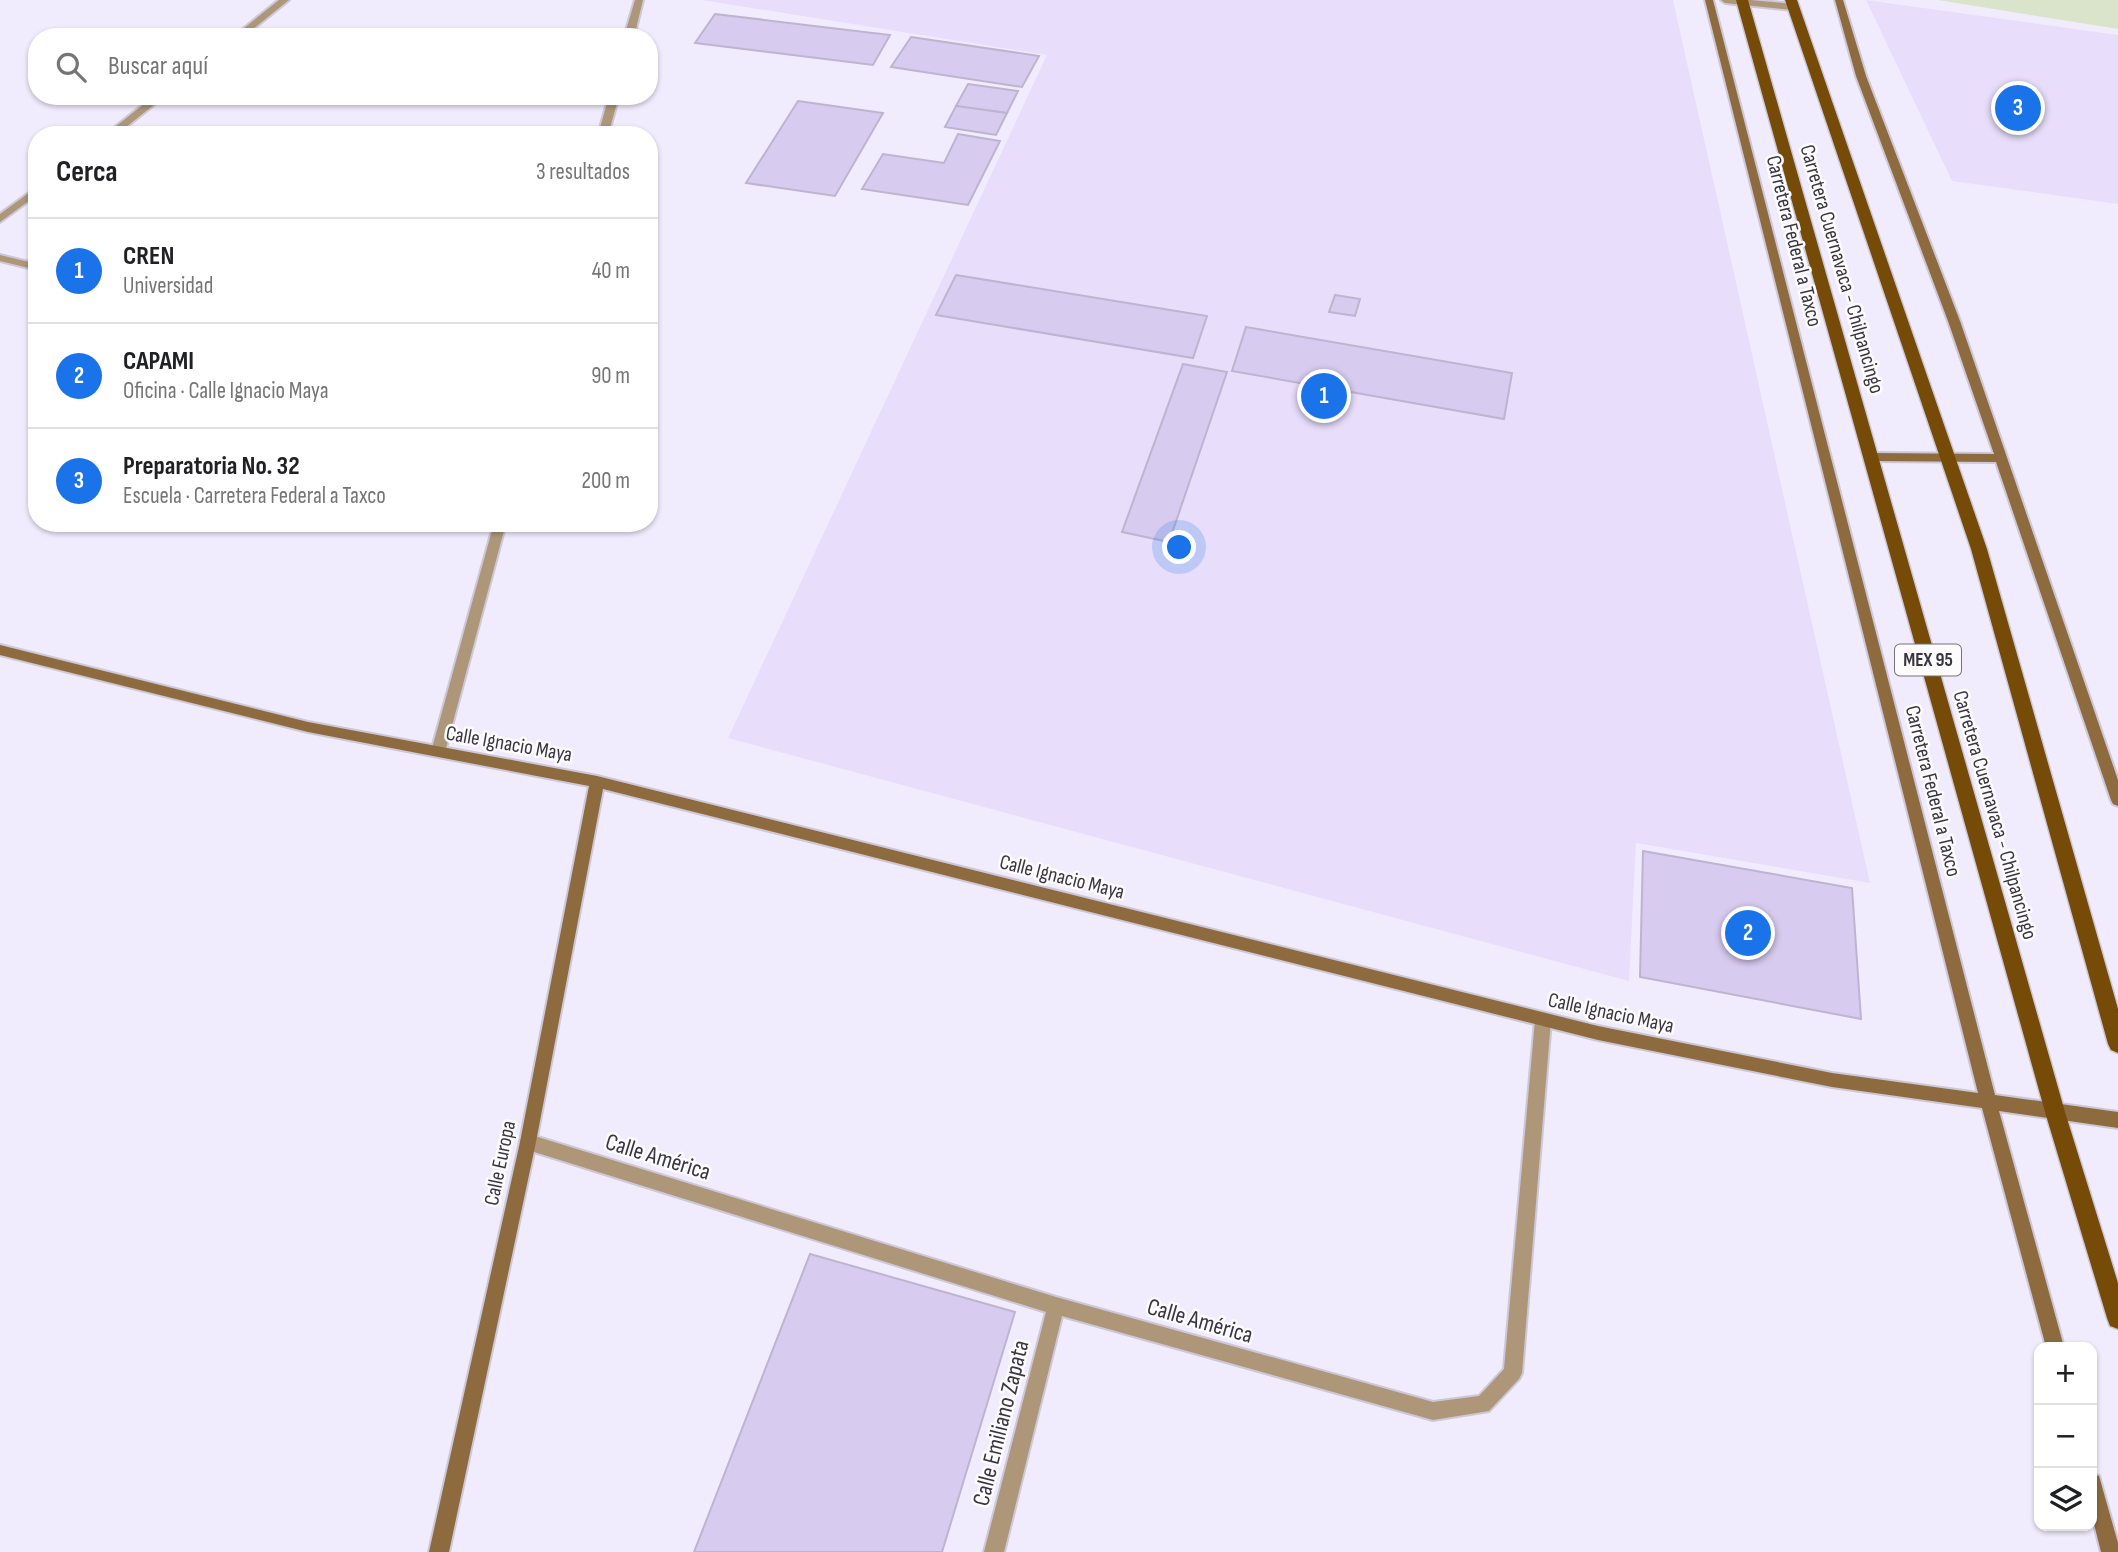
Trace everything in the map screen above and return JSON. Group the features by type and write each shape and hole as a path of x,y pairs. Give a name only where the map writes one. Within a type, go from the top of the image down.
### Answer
{"main road":[{"name":"Carretera Cuernavaca - Chilpancingo","path":"1742,1 2055,1112 2118,1318"},
{"name":"Carretera Cuernavaca - Chilpancingo","path":"1792,3 1979,549 2118,1044"}],"street":[{"path":"249,28 285,0"},
{"path":"631,28 639,0"},
{"name":"Carretera Federal a Taxco","path":"1709,0 1989,1103 2054,1342"},
{"path":"1725,0 1792,3"},
{"path":"1839,0 1861,76 1907,192 2118,800"},
{"path":"122,126 148,105"},
{"path":"606,126 612,105"},
{"path":"0,219 28,198"},
{"path":"0,258 28,265"},
{"path":"1871,457 2001,458"},
{"path":"438,752 498,532"},
{"name":"Calle Ignacio Maya","path":"0,650 308,727 597,782 1543,1020 1832,1080 2118,1120"},
{"name":"Calle Europa","path":"439,1552 528,1142 597,782"},
{"name":"Calle América","path":"528,1142 1056,1306 1433,1411 1483,1405 1513,1373 1543,1020"},
{"name":"Calle Emiliano Zapata","path":"994,1552 1056,1306"},
{"path":"2097,1501 2111,1552"}],"shaded area":[{"path":"702,0 1673,0 1870,883 1636,843 1629,981 728,738 1047,55"},
{"path":"1866,0 2118,35 2118,204 1952,181"}],"green space":[{"path":"1938,0 2118,0 2118,29"}],"building":[{"path":"715,14 890,35 873,65 695,43"},
{"path":"911,37 1039,56 1022,87 891,67"},
{"path":"968,84 1018,91 1007,113 956,106"},
{"path":"798,101 883,113 835,196 746,183"},
{"path":"956,106 1007,113 996,135 945,127"},
{"path":"958,134 1000,141 968,205 862,189 883,154 944,163"},
{"path":"956,275 1207,316 1193,358 936,315"},
{"path":"1335,295 1360,299 1355,316 1329,312"},
{"path":"1246,327 1512,373 1504,419 1232,371"},
{"path":"1183,364 1227,372 1169,542 1122,532"},
{"path":"1643,851 1852,888 1861,1019 1640,977"},
{"path":"810,1254 1015,1312 942,1552 694,1552"}],"place":[{"name":"Preparatoria No. 32","path":"2018,108"},
{"name":"CREN","path":"1324,396"},
{"name":"CAPAMI","path":"1748,933"}]}
